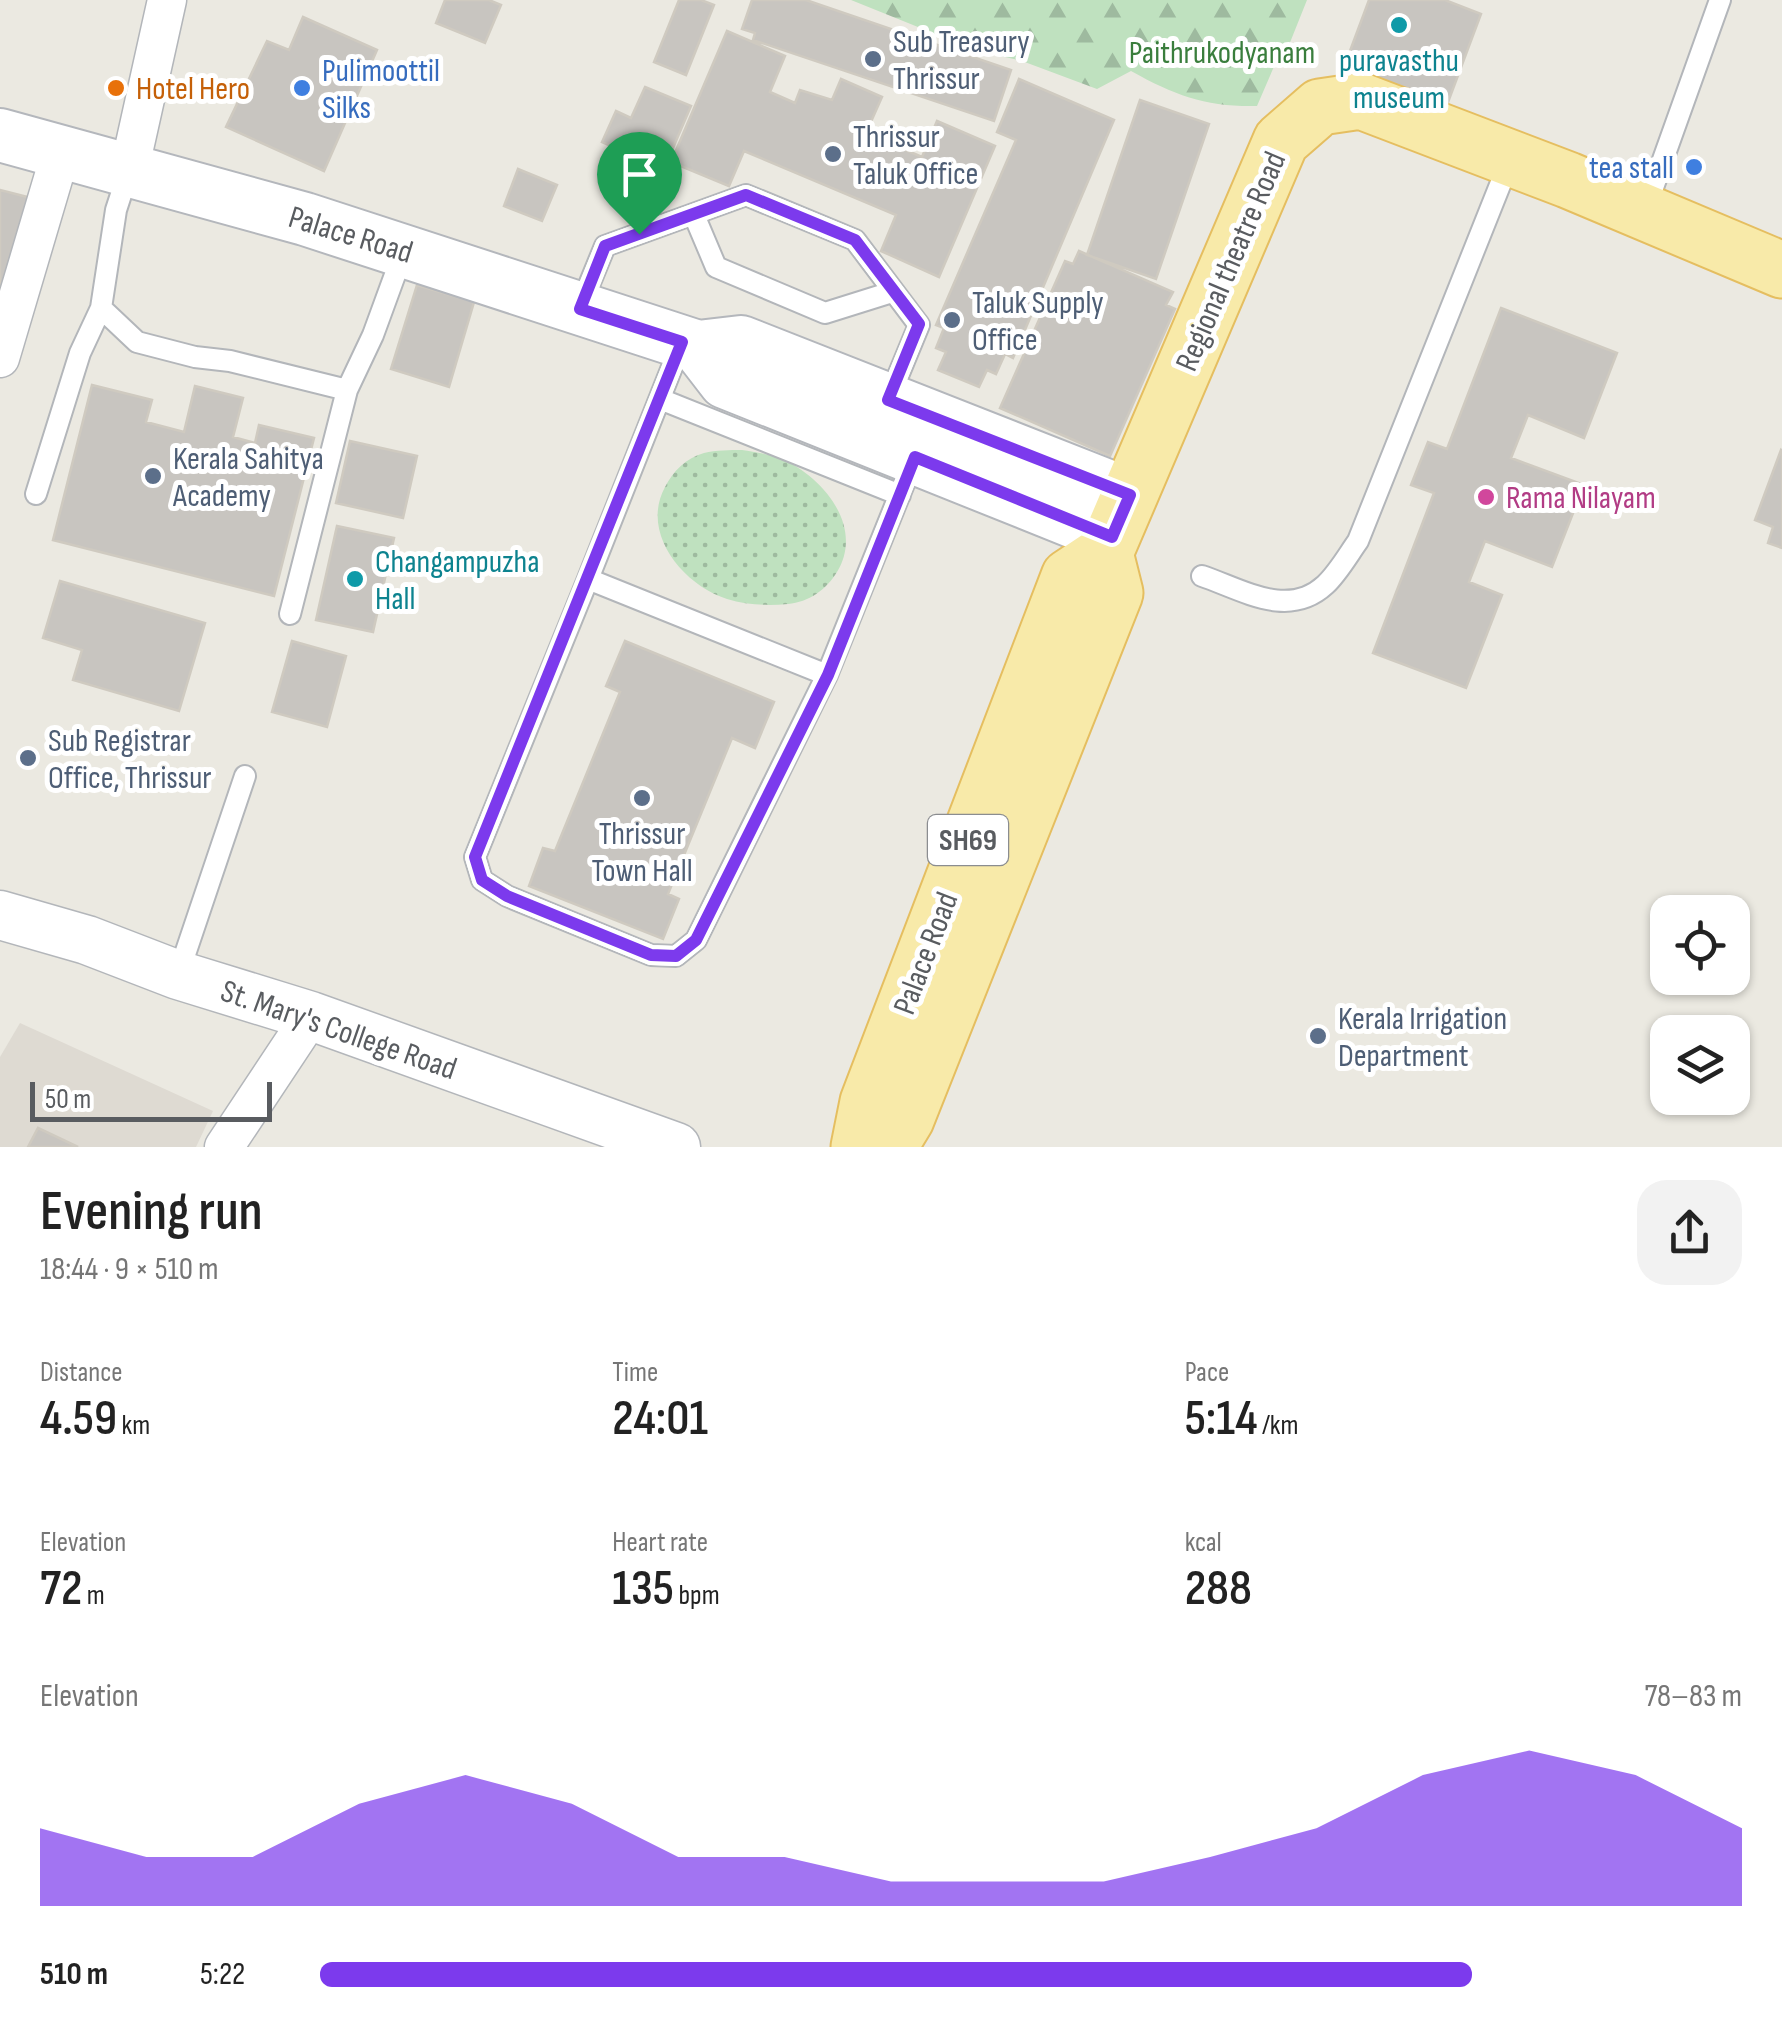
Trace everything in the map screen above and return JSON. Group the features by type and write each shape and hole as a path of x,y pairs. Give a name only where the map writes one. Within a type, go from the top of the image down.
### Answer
{"main road":[{"name":"Regional theatre Road","path":"1116,528 1281,141 1320,107 1361,101 1782,270"},
{"name":"Palace Road","path":"0,134 305,219 690,344 740,342 888,400 1116,528 1069,576 868,1102 859,1147"},
{"path":"690,344 725,382 908,476 1116,528 1114,593 906,1118 889,1147"}],"street":[{"path":"129,171 167,0"},
{"path":"0,358 60,152"},
{"name":"St. Mary's College Road","path":"0,914 311,1016 676,1147"},
{"path":"224,1147 311,1016"}],"lane":[{"path":"1644,212 1720,0"},
{"path":"1202,576 1280,603 1301,602 1326,584 1358,541 1510,159"},
{"path":"36,494 80,353 100,308 116,210 129,171"},
{"path":"580,309 605,246 746,195 855,240 919,324 888,400"},
{"path":"694,214 716,267 825,313 892,292"},
{"path":"290,614 347,390 373,335 404,250"},
{"path":"100,308 137,342 195,357 230,360 347,390"},
{"path":"660,399 908,476 828,675 696,940 676,956 651,955 507,896 482,880 475,857 660,399 690,344"},
{"path":"588,580 828,675"},
{"path":"178,975 244,776"}],"shaded area":[{"path":"20,1023 213,1111 196,1147 0,1147 0,1057"}],"green space":[{"name":"Paithrukodyanam","path":"851,0 1307,0 1287,50 1282,48 1257,106 1192,98 1131,71 1097,89 1022,61 975,50"},
{"path":"742,450 796,466 835,504 846,537 844,555 833,578 810,598 772,605 727,599 681,570 662,539 659,504 676,471 704,453"}],"building":[{"path":"445,0 489,0 501,5 485,43 436,23"},
{"path":"679,0 701,0 714,5 686,75 654,62"},
{"path":"752,0 806,0 1011,70 994,121 753,40 755,33 742,29"},
{"path":"1369,0 1445,0 1481,14 1447,105 1344,67"},
{"name":"Pulimoottil Silks","path":"303,17 377,50 324,171 226,127 267,41 289,50"},
{"name":"Thrissur Taluk Office","path":"727,31 785,56 770,92 795,103 800,90 832,100 841,79 882,97 866,133 922,157 937,121 995,146 939,277 881,251 896,215 744,151 729,186 671,162"},
{"path":"1019,79 1114,120 1013,358 1005,354 996,374 987,370 979,387 938,370 946,352 936,348 944,328 936,325 1016,140 997,132"},
{"path":"645,87 691,106 664,169 649,162 635,194 604,180 618,149 602,142 616,111 631,118"},
{"path":"1140,100 1209,124 1156,279 1087,255"},
{"path":"518,169 557,185 542,221 504,206"},
{"path":"0,190 35,199 0,310"},
{"path":"1079,251 1173,292 1166,305 1175,309 1110,456 1000,408 1065,261 1073,264"},
{"path":"417,285 474,302 449,387 391,369"},
{"path":"1501,308 1617,353 1584,438 1528,415 1511,458 1584,485 1552,567 1485,541 1469,582 1502,595 1466,688 1373,653 1434,493 1411,485 1428,442 1447,449"},
{"path":"92,385 152,400 146,422 184,432 195,386 243,398 233,437 255,443 259,425 314,438 274,596 53,540"},
{"path":"350,441 417,456 403,518 336,503"},
{"path":"1781,450 1782,548 1768,543 1773,527 1755,520"},
{"name":"Changampuzha Hall","path":"337,526 394,538 373,632 316,620"},
{"path":"60,581 205,623 179,711 73,680 82,650 43,638"},
{"path":"292,641 346,656 327,727 272,712"},
{"name":"Thrissur Town Hall","path":"625,641 774,702 755,748 732,738 668,894 679,899 663,939 529,886 543,848 555,851 620,692 606,686"},
{"path":"38,1128 78,1147 28,1147"}],"place":[{"name":"puravasthu museum","path":"1399,25"},
{"name":"Sub Treasury Thrissur","path":"873,59"},
{"name":"Hotel Hero","path":"116,88"},
{"name":"Pulimoottil Silks","path":"302,88"},
{"name":"Thrissur Taluk Office","path":"833,154"},
{"name":"tea stall","path":"1694,167"},
{"name":"Taluk Supply Office","path":"952,320"},
{"name":"Kerala Sahitya Academy","path":"153,476"},
{"name":"Rama Nilayam","path":"1486,497"},
{"name":"Changampuzha Hall","path":"355,579"},
{"name":"Sub Registrar Office, Thrissur","path":"28,758"},
{"name":"Thrissur Town Hall","path":"642,798"},
{"name":"Kerala Irrigation Department","path":"1318,1036"}],"route":[{"path":"746,195 855,240 919,324 888,400 1130,495 1112,537 915,457 828,675 696,940 676,956 651,955 507,896 482,880 475,857 682,342 580,309 605,246 639,234 746,195"}]}
